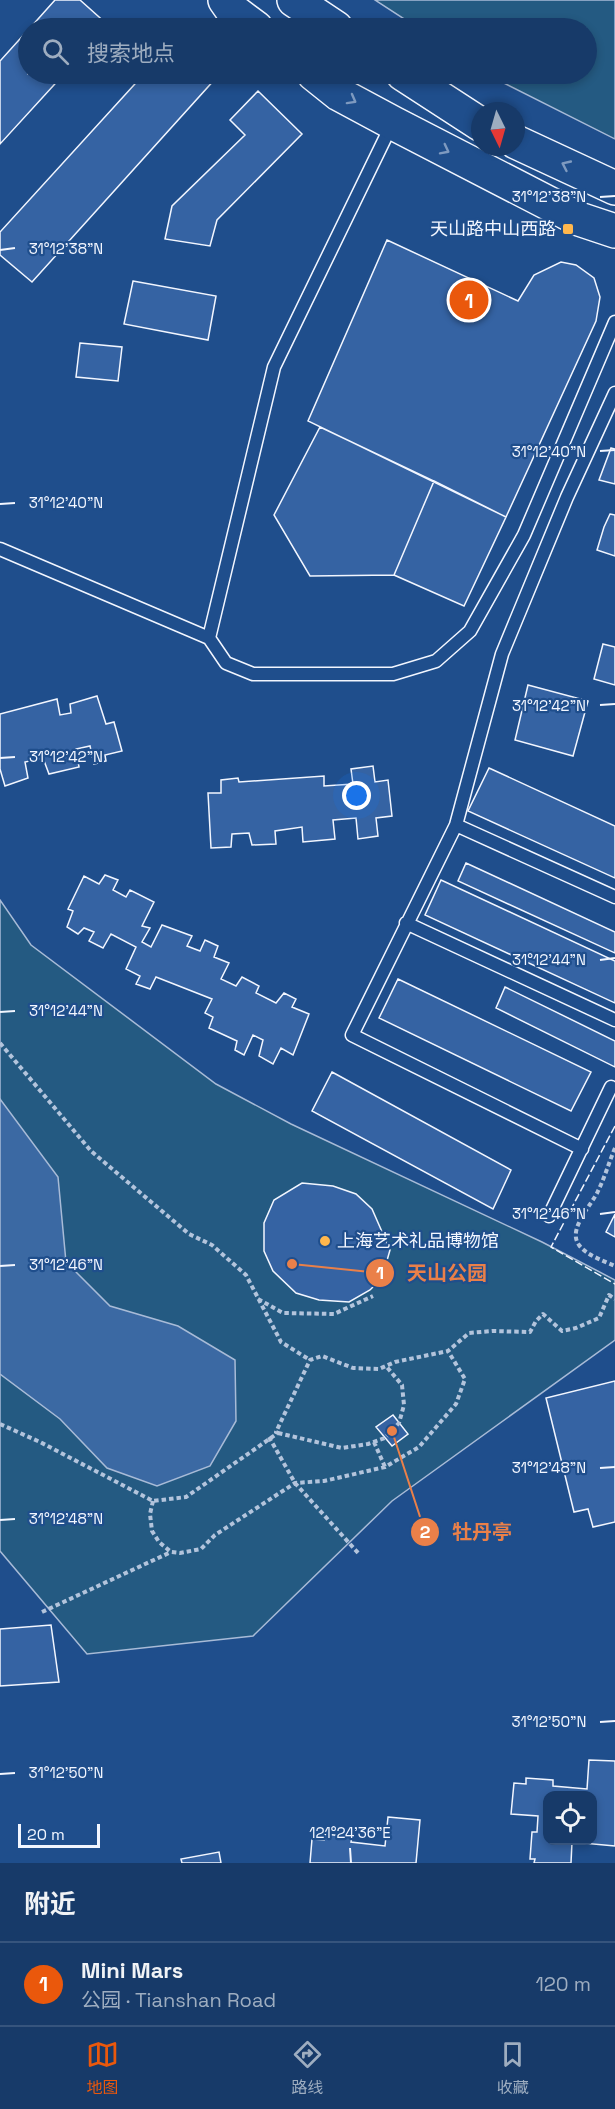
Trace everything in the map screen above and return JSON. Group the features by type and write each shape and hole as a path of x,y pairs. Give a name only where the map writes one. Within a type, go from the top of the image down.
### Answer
{"main road":[{"path":"225,0 232,10 243,18"},
{"path":"294,0 321,18"},
{"path":"326,84 339,94 393,123 579,219 615,231"},
{"path":"418,84 471,118"},
{"path":"525,146 615,188"}],"lane":[{"path":"209,638 274,367 393,123"},
{"path":"0,549 209,638 226,663 253,674 393,674 436,661 470,631 524,535 615,322"},
{"path":"582,1149 352,1035 456,825 502,654 567,497 615,393"},
{"path":"456,825 615,897"},
{"path":"406,923 615,1020"},
{"path":"549,1216 611,1087"}],"path":[{"path":"0,1043 91,1151 189,1234 212,1245 246,1275 281,1342 310,1360"},
{"path":"615,1148 598,1192 578,1224 576,1238 578,1245 586,1252 615,1266"},
{"path":"278,1433 276,1432 310,1360 322,1356 352,1368 379,1369 395,1362 448,1351 469,1333 530,1332 543,1314 562,1331 576,1328 598,1318 609,1295 615,1299"},
{"path":"257,1299 283,1313 334,1314 373,1296"},
{"path":"42,1612 171,1552 180,1553 201,1549 214,1535 295,1482 324,1481 385,1467 419,1448 456,1404 465,1379 448,1351"},
{"path":"0,1424 40,1442 153,1501 186,1497 269,1437 278,1433 342,1448 385,1438 399,1423 404,1405 402,1385 386,1366"},
{"path":"269,1437 295,1482 358,1554"},
{"path":"374,1442 385,1467"},
{"path":"153,1501 150,1514 152,1531 159,1542 171,1552"}],"shaded area":[{"path":"375,0 615,0 615,139 506,84 597,84 597,18 403,18"},
{"path":"0,900 31,945 216,1084 291,1124 542,1242 615,1280 615,1340 392,1501 253,1636 87,1654 0,1551"},
{"path":"0,1099 58,1177 66,1262 110,1306 178,1326 235,1360 236,1421 210,1466 157,1486 107,1468 60,1419 0,1374"}],"building":[{"path":"55,0 80,0 100,18 39,18"},
{"path":"18,41 18,84 55,84 0,144 0,61"},
{"path":"135,84 211,84 32,282 0,255 0,232"},
{"path":"258,91 302,134 217,220 210,246 165,239 172,206 245,135 230,120"},
{"path":"387,240 518,301 534,275 561,262 576,265 594,278 600,297 596,321 506,517 308,421"},
{"path":"133,281 216,296 208,340 124,324"},
{"path":"80,343 122,347 118,381 76,377"},
{"path":"320,427 434,481 394,575 310,576 274,515"},
{"path":"611,448 615,449 615,484 599,480"},
{"path":"434,481 506,517 464,606 394,575"},
{"path":"610,514 615,515 615,556 597,550"},
{"path":"603,644 615,647 615,685 594,679"},
{"path":"528,685 588,701 573,756 515,740"},
{"path":"97,696 106,724 114,722 122,751 105,755 106,761 94,764 90,746 76,749 79,767 49,774 43,758 25,762 28,778 5,786 0,769 0,714 57,699 60,715 71,713 70,704"},
{"path":"373,766 375,782 388,780 392,816 376,818 378,836 358,839 356,818 333,820 335,839 303,842 302,827 275,831 276,844 252,845 249,833 232,834 231,847 211,848 208,793 221,793 221,780 238,778 239,782 324,776 324,786 353,784 351,769"},
{"path":"489,768 615,826 615,878 468,811"},
{"path":"466,863 615,932 615,953 458,881"},
{"path":"105,875 118,880 113,890 126,897 130,890 154,902 142,926 150,928 142,942 151,947 162,925 192,936 187,946 200,951 205,940 218,946 214,957 229,963 221,979 236,986 242,977 259,986 256,993 276,1003 284,993 296,999 292,1007 309,1014 293,1055 281,1048 273,1064 259,1056 263,1040 253,1035 244,1055 235,1050 237,1041 209,1028 213,1017 205,1013 212,999 156,977 150,989 136,984 140,976 126,969 136,947 111,934 103,948 89,941 94,932 84,928 78,934 67,927 73,911 68,909 84,876 99,884"},
{"path":"441,880 615,961 615,1003 425,915"},
{"path":"398,979 591,1072 571,1111 379,1018"},
{"path":"505,987 615,1041 615,1067 496,1008"},
{"path":"332,1072 511,1170 493,1209 312,1111"},
{"name":"上海艺术礼品博物馆","path":"302,1183 333,1186 356,1194 372,1209 390,1250 382,1278 370,1290 349,1302 319,1300 296,1293 273,1271 264,1251 264,1223 274,1200"},
{"path":"615,1214 615,1237 606,1232"},
{"path":"615,1381 615,1522 593,1527 588,1509 574,1512 546,1398"},
{"path":"393,1415 408,1434 392,1446 376,1427"},
{"path":"51,1625 59,1682 0,1686 0,1629"},
{"path":"589,1760 615,1761 615,1846 597,1844 597,1791 543,1791 543,1845 572,1845 571,1863 534,1863 535,1859 530,1859 532,1832 537,1832 538,1816 511,1814 514,1783 526,1784 526,1778 553,1780 553,1786 587,1789"},
{"path":"388,1817 420,1820 416,1863 310,1863 312,1839 324,1840 325,1834 352,1837 351,1842 385,1846"},
{"path":"219,1852 221,1863 182,1863 181,1859"}],"fence":[{"path":"615,1126 551,1247 615,1284"}],"place":[{"name":"天山路中山西路","path":"568,229"},
{"name":"Mini Mars","path":"469,300"},
{"name":"上海艺术礼品博物馆","path":"325,1241"},
{"name":"天山公园","path":"292,1264"},
{"name":"牡丹亭","path":"392,1431"}]}
